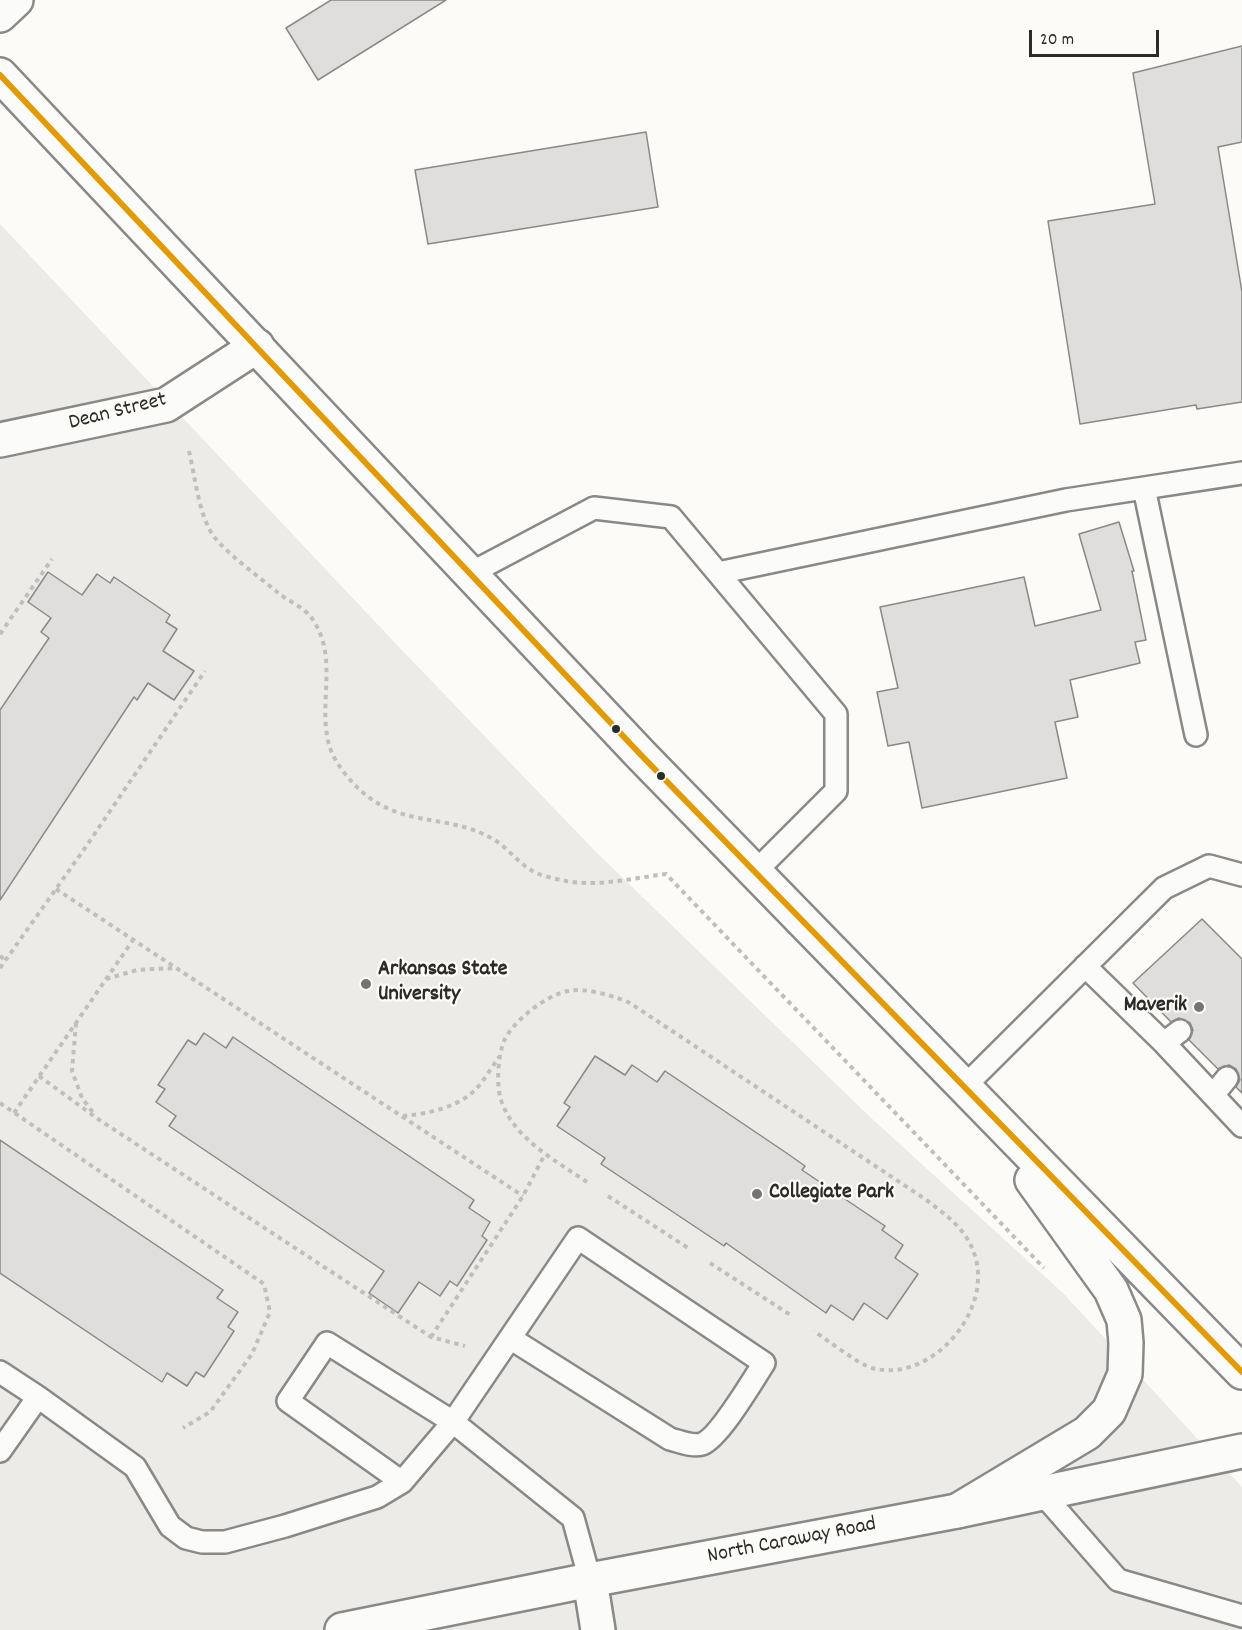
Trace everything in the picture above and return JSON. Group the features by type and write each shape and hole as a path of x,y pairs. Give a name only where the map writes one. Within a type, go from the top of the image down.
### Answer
{"main road":[{"path":"0,15 16,0"},
{"path":"0,75 469,574 755,872 1242,1372"},
{"name":"Dean Street","path":"0,440 166,405 257,346"},
{"path":"957,1511 1087,1433 1109,1411 1118,1393 1125,1374 1126,1343 1124,1320 1111,1290 964,1087"},
{"name":"North Caraway Road","path":"342,1630 590,1580 957,1511 1242,1451"},
{"path":"590,1580 598,1630"}],"lane":[{"path":"718,573 1066,500 1242,473"},
{"path":"1144,488 1196,735"},
{"path":"469,574 594,507 671,518 836,714 836,791 755,872"},
{"path":"964,1087 1164,888 1209,866 1242,875"},
{"path":"1085,966 1172,1037 1213,1095 1242,1126"},
{"path":"1213,1095 1227,1078"},
{"path":"0,1372 135,1467 170,1526 186,1538 202,1542 225,1542 377,1497 402,1482 453,1422 510,1338 578,1238 764,1363 718,1431 701,1444 690,1444 669,1439 510,1338"},
{"path":"402,1482 288,1401 327,1343 453,1422 573,1518 590,1580"},
{"path":"0,1451 38,1397"},
{"path":"1041,1492 1118,1580 1242,1616"}],"path":[{"path":"189,451 205,517 214,537 279,595 309,615 322,638 327,671 325,727 330,750 346,775 365,796 392,812 466,828 493,839 533,871 567,881 598,883 666,874 1051,1276"},
{"path":"0,634 52,559"},
{"path":"0,968 205,671"},
{"path":"56,889 522,1196"},
{"path":"14,1113 133,940"},
{"path":"0,956 5,960"},
{"path":"105,980 137,970 176,968"},
{"path":"586,1182 545,1154 515,1126 501,1100 498,1066 505,1039 524,1015 545,1000 569,990 608,994 630,1003 925,1199 960,1226 976,1257 978,1282 972,1306 957,1336 943,1350 915,1366 895,1371 871,1368 814,1331"},
{"path":"76,1022 72,1071 82,1098 98,1119"},
{"path":"401,1116 434,1111 454,1103 476,1089 501,1054"},
{"path":"39,1076 98,1119 431,1337 465,1346"},
{"path":"0,1103 264,1284 270,1312 252,1354 210,1412 183,1428"},
{"path":"431,1337 522,1196 545,1154"},
{"path":"608,1196 688,1248"},
{"path":"710,1263 792,1316"}],"shaded area":[{"name":"Arkansas State University","path":"0,224 397,645 596,852 868,1115 1064,1294 1242,1487 1242,1630 0,1630"},
{"path":"988,1589 1022,1630 996,1630"}],"building":[{"path":"331,0 446,0 318,80 286,28"},
{"path":"1242,46 1242,142 1218,147 1242,292 1242,402 1197,409 1196,405 1080,424 1048,221 1155,204 1133,73"},
{"path":"646,132 658,207 428,244 415,170"},
{"path":"1119,522 1134,571 1132,571 1146,640 1135,642 1140,663 1070,680 1078,717 1055,722 1067,778 922,808 909,742 888,746 877,692 898,688 880,607 1024,577 1035,626 1101,610 1079,534"},
{"path":"48,572 82,595 97,574 110,583 114,577 170,615 166,622 177,629 163,651 194,671 174,700 148,683 137,700 134,697 0,900 0,710 49,638 41,632 51,618 28,602"},
{"name":"Maverik","path":"1202,919 1242,959 1242,1093 1236,1087 1240,1080 1236,1069 1229,1065 1218,1069 1189,1040 1193,1030 1190,1023 1179,1018 1171,1022 1133,983"},
{"path":"204,1033 226,1048 233,1037 474,1200 469,1208 490,1222 482,1236 487,1240 457,1286 450,1281 440,1296 419,1282 398,1313 369,1293 384,1271 169,1126 176,1116 156,1102 165,1089 158,1085 188,1040 196,1045"},
{"name":"Collegiate Park","path":"595,1056 625,1075 632,1065 657,1082 665,1071 788,1154 805,1166 802,1170 885,1226 882,1230 903,1245 895,1258 918,1274 887,1319 864,1303 853,1320 831,1305 826,1313 726,1243 724,1246 601,1164 605,1158 557,1126 570,1107 564,1103"},
{"path":"0,1140 223,1290 217,1298 238,1312 228,1327 234,1331 204,1377 196,1372 187,1386 167,1373 162,1382 0,1273"}],"transit line":[{"path":"0,75 641,755 1242,1372"}],"place":[{"name":"Arkansas State University","path":"366,984"},
{"name":"Maverik","path":"1199,1007"},
{"name":"Collegiate Park","path":"757,1194"}]}
